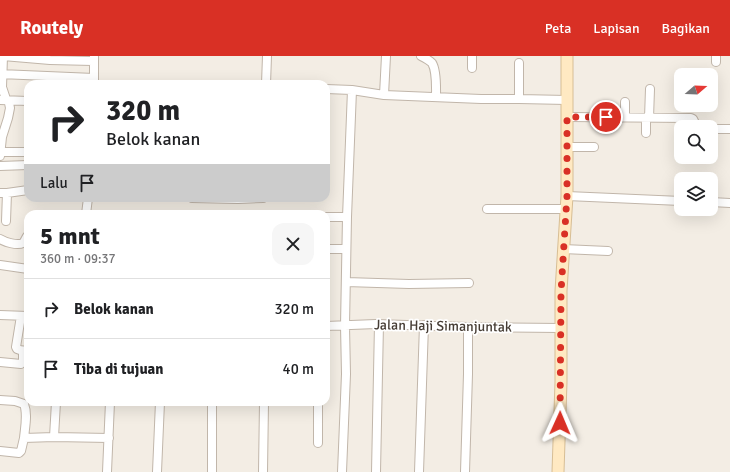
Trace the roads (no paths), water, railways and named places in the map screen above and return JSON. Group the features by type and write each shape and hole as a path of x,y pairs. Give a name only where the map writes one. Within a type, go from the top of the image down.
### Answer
{"street":[{"path":"3,99 1,74 3,56 50,60 94,58 94,80"},
{"path":"266,80 267,56"},
{"path":"384,95 386,56"},
{"path":"421,56 432,64 434,69 436,97"},
{"path":"472,56 472,68"},
{"path":"558,472 561,292 567,196 567,56 563,56"},
{"path":"519,63 519,98"},
{"path":"1,74 81,80"},
{"path":"330,89 352,90 384,95 481,99 519,98 567,100"},
{"path":"646,133 650,89"},
{"path":"342,472 346,374 346,249 352,90"},
{"path":"3,99 24,100"},
{"path":"3,99 9,103 10,108 0,152 24,152"},
{"path":"625,102 625,117"},
{"path":"567,117 690,118 694,120"},
{"path":"718,130 730,129"},
{"path":"567,147 594,147"},
{"path":"0,166 24,165"},
{"path":"6,221 3,193 24,190"},
{"path":"567,196 674,201"},
{"path":"718,202 730,203"},
{"path":"487,209 566,208"},
{"path":"330,217 347,217"},
{"path":"0,239 6,242 18,244 24,242"},
{"path":"330,249 346,249"},
{"path":"563,249 608,251"},
{"path":"0,266 24,269"},
{"path":"346,282 409,284 469,283"},
{"path":"0,315 24,316 16,347 17,349 24,351"},
{"path":"376,472 379,324"},
{"name":"Jalan Haji Simanjuntak","path":"330,326 379,324 561,328"},
{"path":"419,472 424,325"},
{"path":"465,472 468,327"},
{"path":"0,362 21,364 24,356"},
{"path":"0,400 15,401 24,404"},
{"path":"0,452 21,452 26,414 25,406"},
{"path":"54,437 56,406"},
{"path":"107,472 110,406"},
{"path":"157,472 160,406"},
{"path":"212,406 212,472"},
{"path":"263,472 264,406"},
{"path":"318,406 318,443"},
{"path":"24,438 108,438"}]}
